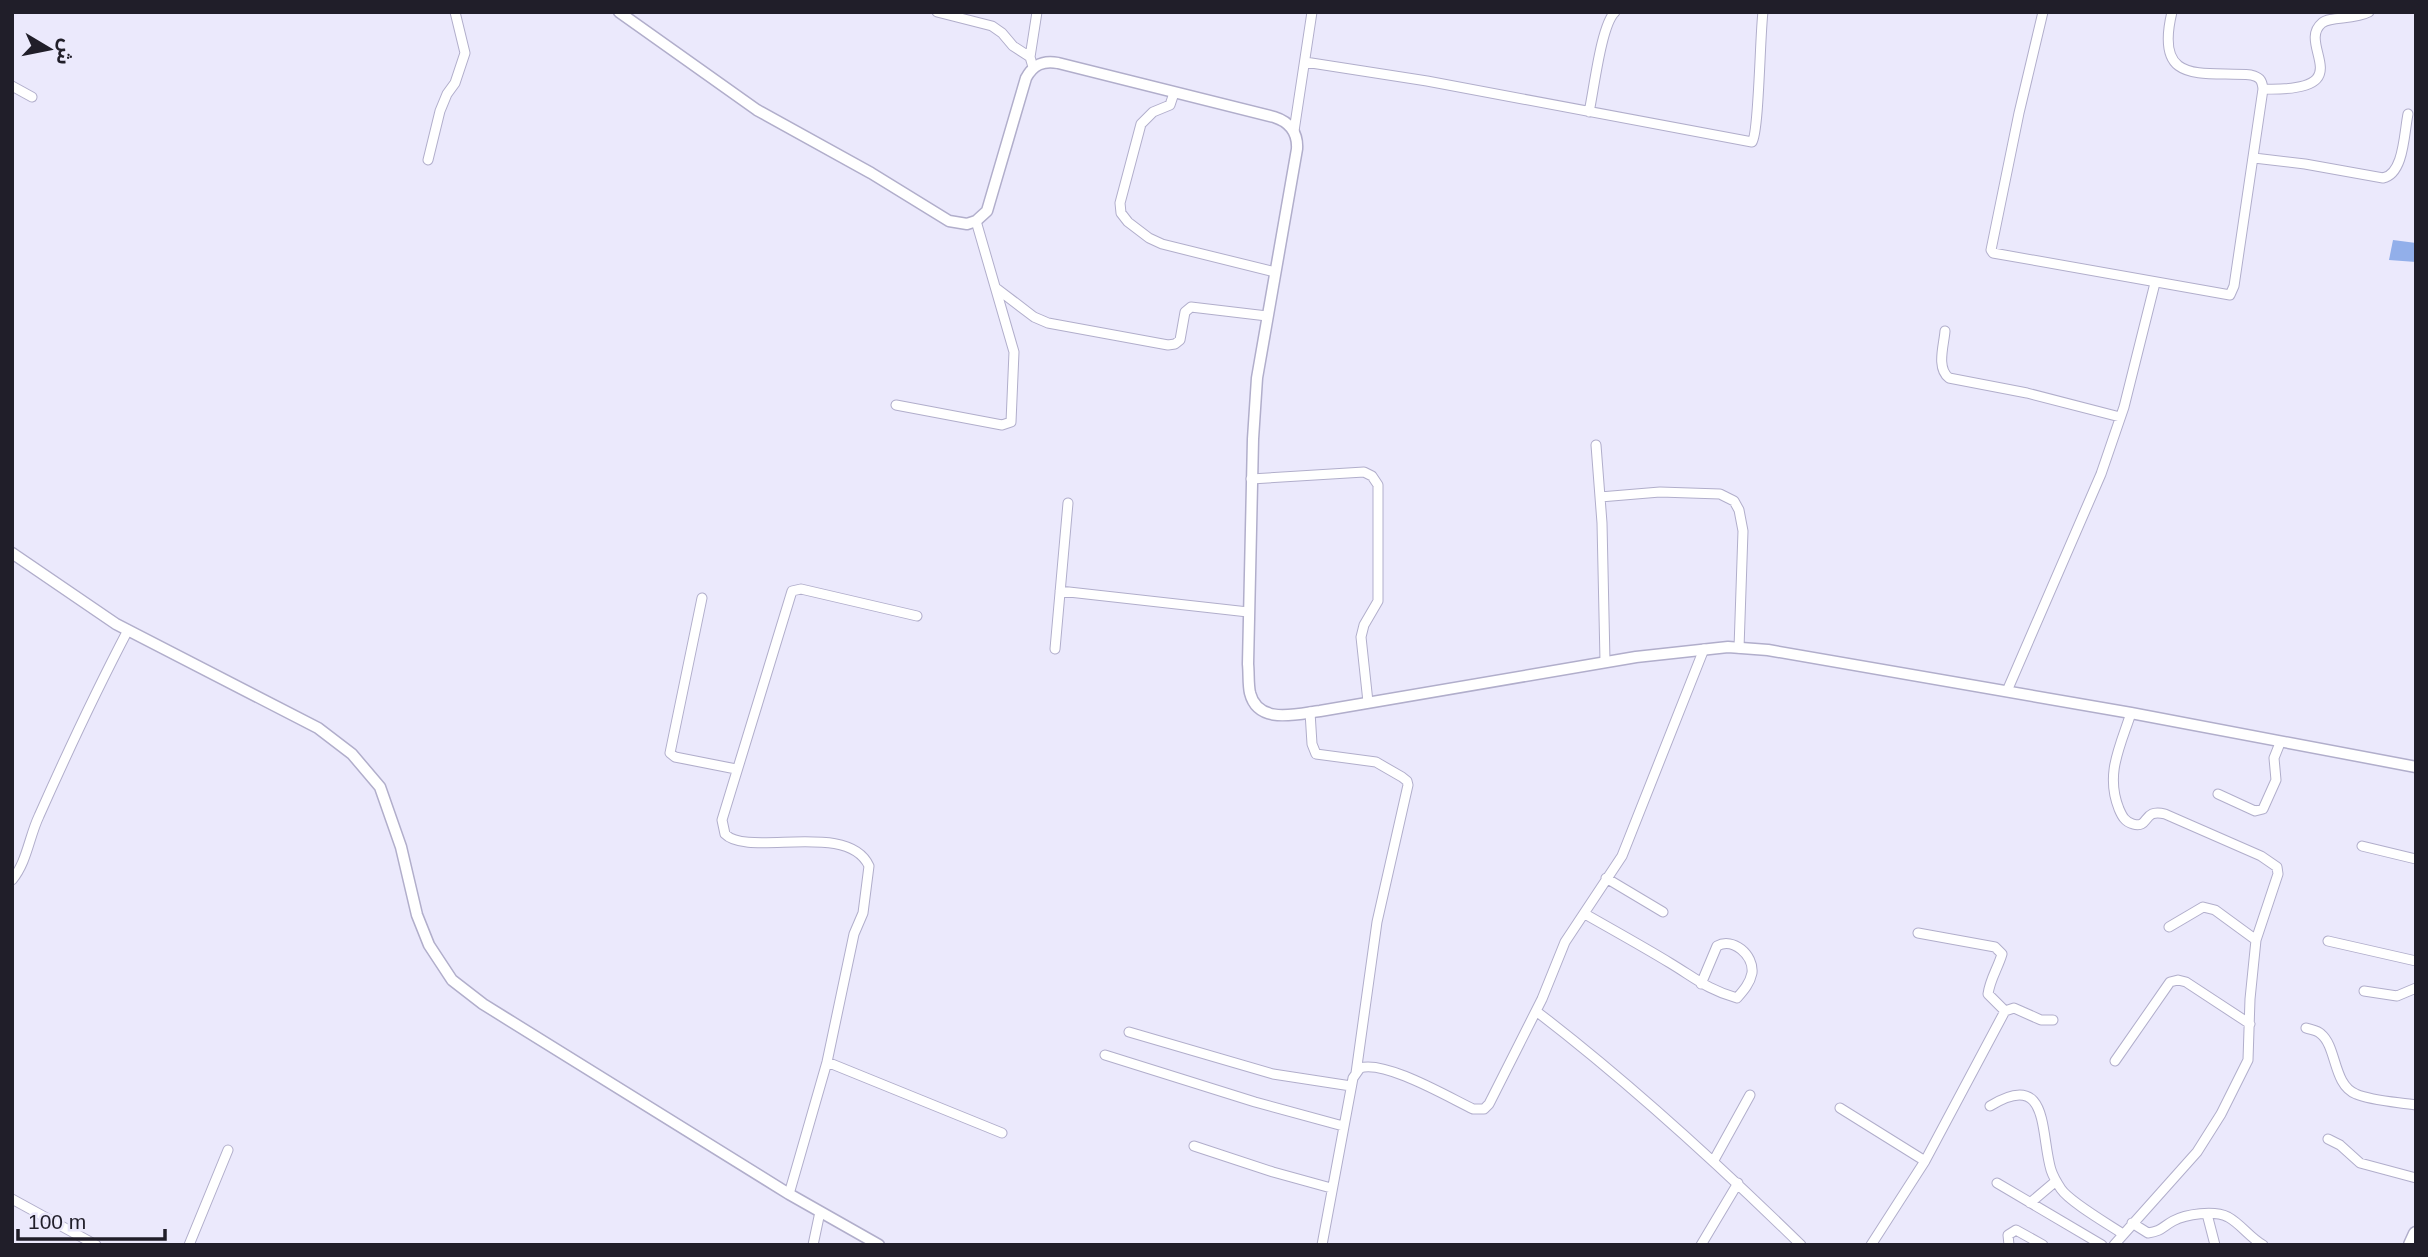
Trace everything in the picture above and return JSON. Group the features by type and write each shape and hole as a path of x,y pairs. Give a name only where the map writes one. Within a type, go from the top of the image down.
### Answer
{"highway":[{"path":"2411,1245 2416,1234"}],"street":[{"path":"428,160 440,111 455,83 465,53 455,12"},
{"path":"619,12 757,110 871,173 949,221 967,224 976,221 990,205 1031,62 1037,12"},
{"path":"937,12 992,26 1031,62 1051,62 1280,119 1294,131"},
{"path":"1312,12 1294,131 1297,149 1258,378 1251,480 1248,612 1250,694 1256,706 1267,714 1282,716 1310,712 1605,662 1704,649 1739,648 1768,650 2007,691 2416,767"},
{"path":"1589,112 1605,32 1609,19 1615,12"},
{"path":"1305,62 1427,81 1752,142 1756,134 1763,12"},
{"path":"2043,12 2019,113 1992,250 1995,255 2225,295 2232,292 2263,82 2259,77 2202,74 2183,68 2173,60 2167,49 2172,12"},
{"path":"2263,89 2304,88 2314,82 2320,72 2321,62 2314,34 2319,26 2328,19 2354,18 2369,12"},
{"path":"12,86 33,97"},
{"path":"1174,93 1170,105 1148,116 1139,129 1120,203 1124,218 1149,238 1162,244 1275,272"},
{"path":"2253,158 2390,177 2399,166 2407,114"},
{"path":"896,405 1002,425 1011,422 1014,352 976,221"},
{"path":"2007,691 2101,474 2120,417 2155,283"},
{"path":"996,288 1034,317 1048,323 1172,345 1178,343 1182,337 1185,312 1191,307 1267,316"},
{"path":"1945,331 1941,364 1943,373 1949,378 2027,393 2120,417"},
{"path":"1596,444 1605,662"},
{"path":"1251,480 1364,472 1372,476 1378,485 1378,601 1364,625 1361,637 1368,702"},
{"path":"1600,497 1660,492 1720,494 1734,501 1739,510 1743,531 1739,648"},
{"path":"1055,649 1068,503"},
{"path":"12,553 128,630 302,720 333,738 352,754 380,787 401,847 417,915 429,945 452,980 482,1004 789,1194 879,1245"},
{"path":"789,1194 827,1062 854,934 863,913 869,866 857,851 836,845 783,841 741,843 729,838 723,830 722,820 792,592 801,589 917,616"},
{"path":"1060,591 1248,612"},
{"path":"702,598 670,753 674,757 736,769"},
{"path":"12,880 23,864 35,824 71,744 128,630"},
{"path":"1356,1073 1365,1067 1380,1067 1399,1073 1473,1109 1484,1109 1493,1097 1536,1011 1565,943 1626,848 1704,649"},
{"path":"1310,712 1315,754 1376,762 1408,781 1377,922 1356,1073 1343,1126 1322,1245"},
{"path":"2114,1245 2197,1152 2221,1114 2248,1060 2256,940 2278,874 2277,867 2261,856 2165,814 2149,814 2144,823 2138,825 2122,818 2112,789 2113,774 2131,713"},
{"path":"2218,794 2255,811 2263,809 2276,780 2274,758 2280,743"},
{"path":"2362,846 2416,859"},
{"path":"1606,878 1663,912"},
{"path":"2169,927 2203,907 2215,910 2256,940"},
{"path":"1585,914 1673,964 1701,984 1718,993 1737,998 1748,985 1752,972 1751,961 1740,948 1722,943 1717,946 1701,984"},
{"path":"1918,933 1995,947 2002,954 1990,981 1988,994 2005,1011"},
{"path":"2328,941 2416,961"},
{"path":"2115,1061 2170,982 2186,982 2250,1024"},
{"path":"2364,990 2396,996 2416,988"},
{"path":"1871,1245 1925,1161 2005,1011 2014,1008 2041,1020 2053,1020"},
{"path":"1536,1011 1586,1049 1714,1160 1801,1245"},
{"path":"2306,1028 2319,1032 2327,1040 2339,1074 2355,1094 2416,1105"},
{"path":"1129,1032 1273,1074 1351,1086"},
{"path":"1105,1055 1255,1102 1343,1126"},
{"path":"827,1062 1002,1133"},
{"path":"1990,1106 2019,1093 2031,1097 2038,1107 2043,1124 2051,1171 2063,1193 2123,1234"},
{"path":"1714,1160 1750,1095"},
{"path":"1840,1108 1925,1161"},
{"path":"2328,1139 2340,1145 2360,1164 2416,1178"},
{"path":"1194,1146 1331,1188"},
{"path":"189,1245 228,1150"},
{"path":"2030,1203 2056,1181"},
{"path":"1997,1183 2102,1245"},
{"path":"1701,1245 1738,1184"},
{"path":"12,1199 93,1244"},
{"path":"813,1245 820,1212"},
{"path":"2207,1214 2215,1245"},
{"path":"2132,1223 2148,1233 2161,1231 2172,1221 2192,1215 2219,1214 2229,1217 2263,1245"},
{"path":"2009,1245 2008,1235 2016,1230 2043,1245"}],"water":[{"path":"2393,240 2416,243 2416,262 2389,260"}]}
